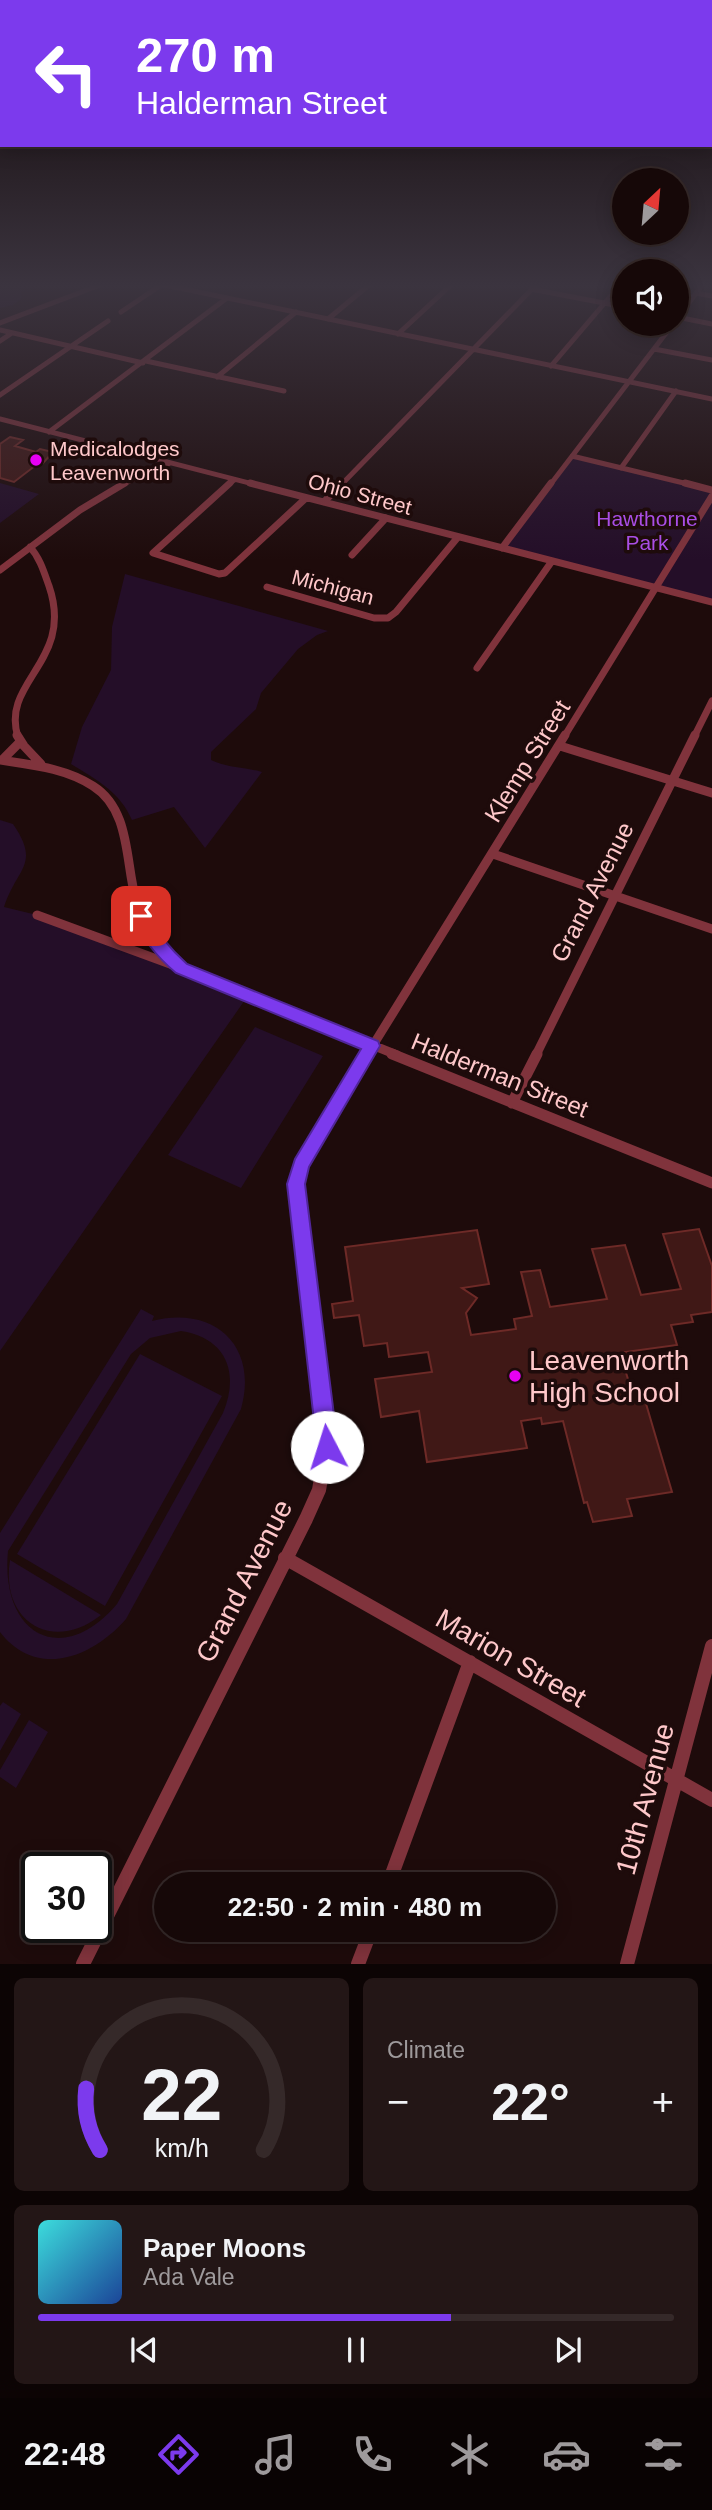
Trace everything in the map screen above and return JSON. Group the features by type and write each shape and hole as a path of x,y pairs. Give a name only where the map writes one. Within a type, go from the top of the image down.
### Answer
{"street":[{"path":"0,395 26,377"},
{"path":"49,432 125,377"},
{"path":"217,377 284,391"},
{"path":"324,502 447,377"},
{"path":"603,377 712,399"},
{"path":"502,548 633,377"},
{"path":"621,468 676,391"},
{"name":"Ohio Street","path":"0,419 712,602"},
{"path":"572,456 710,492"},
{"path":"0,570 115,486 170,463"},
{"path":"234,480 153,553 225,573 306,498"},
{"name":"Klemp Street","path":"372,1046 657,588 710,492 712,481"},
{"path":"352,555 386,518"},
{"name":"Michigan","path":"267,587 374,618 391,617 458,537"},
{"path":"30,547 39,555 55,601 57,620 47,655 14,703 14,726 20,742 41,764"},
{"path":"477,668 552,561"},
{"name":"Grand Avenue","path":"512,1103 712,701"},
{"path":"1,760 20,742"},
{"path":"560,746 712,793"},
{"path":"1,760 41,764 69,772 94,786 111,803 123,823 136,903 146,930 166,955 181,968"},
{"path":"493,854 712,929"},
{"name":"Halderman Street","path":"37,915 181,968 712,1183"},
{"path":"118,945 146,930"},
{"name":"Grand Avenue","path":"83,1964 319,1490 327,1447 296,1184 301,1165 372,1046"},
{"name":"Marion Street","path":"285,1558 712,1800"},
{"name":"10th Avenue","path":"627,1964 712,1646"},
{"path":"393,1872 471,1662"},
{"path":"358,1964 366,1942"}],"green space":[{"name":"Hawthorne Park","path":"572,456 712,490 712,602 502,548"},
{"path":"0,483 39,494 0,523"},
{"path":"125,574 328,631 317,635 298,649 261,693 256,709 211,752 211,760 217,763 262,772 205,848 174,807 132,820 114,794 71,764 82,727 111,670 112,627"},
{"path":"0,820 13,824 21,838 26,858 4,907 37,915 247,997 0,1351"},
{"path":"255,1027 323,1056 241,1188 168,1155"},
{"path":"141,1309 154,1316 152,1321 194,1319 212,1325 226,1335 237,1349 243,1366 245,1386 241,1409 126,1619 113,1632 98,1644 64,1658 31,1656 15,1647 0,1632 0,1533","holes":["181,1331 196,1335 219,1349 225,1359 230,1384 223,1413 117,1604 96,1624 76,1635 56,1638 39,1633 24,1622 14,1604 8,1580 8,1551 131,1354 150,1338"]},
{"path":"140,1354 222,1396 105,1606 17,1554"},
{"path":"10,1560 101,1615 83,1626 65,1631 48,1631 33,1625 21,1614 13,1600 9,1581"},
{"path":"3,1702 21,1714 0,1751 0,1706"},
{"path":"29,1720 48,1732 16,1788 0,1777 0,1770"}],"building":[{"name":"Medicalodges Leavenworth","path":"10,437 23,440 15,446 36,452 40,449 53,452 43,463 40,462 14,482 0,478 0,444"},
{"name":"Leavenworth High School","path":"699,1229 712,1266 712,1312 691,1315 693,1322 671,1325 677,1345 625,1352 629,1366 624,1366 634,1399 644,1397 672,1492 627,1499 632,1516 593,1522 587,1502 584,1503 563,1421 542,1424 541,1418 521,1421 527,1448 427,1462 419,1411 381,1417 375,1379 432,1372 428,1352 389,1357 387,1343 364,1346 359,1315 334,1318 332,1304 353,1301 345,1247 477,1230 489,1284 462,1288 477,1298 466,1313 471,1335 516,1329 514,1319 532,1316 521,1272 540,1270 550,1307 607,1299 592,1249 625,1245 641,1295 681,1289 663,1234"}],"place":[{"name":"Medicalodges Leavenworth","path":"36,460"},
{"name":"Leavenworth High School","path":"515,1376"}],"route":[{"path":"141,916 146,930 166,955 181,968 226,989 372,1046 301,1165 296,1184 327,1447"}]}
